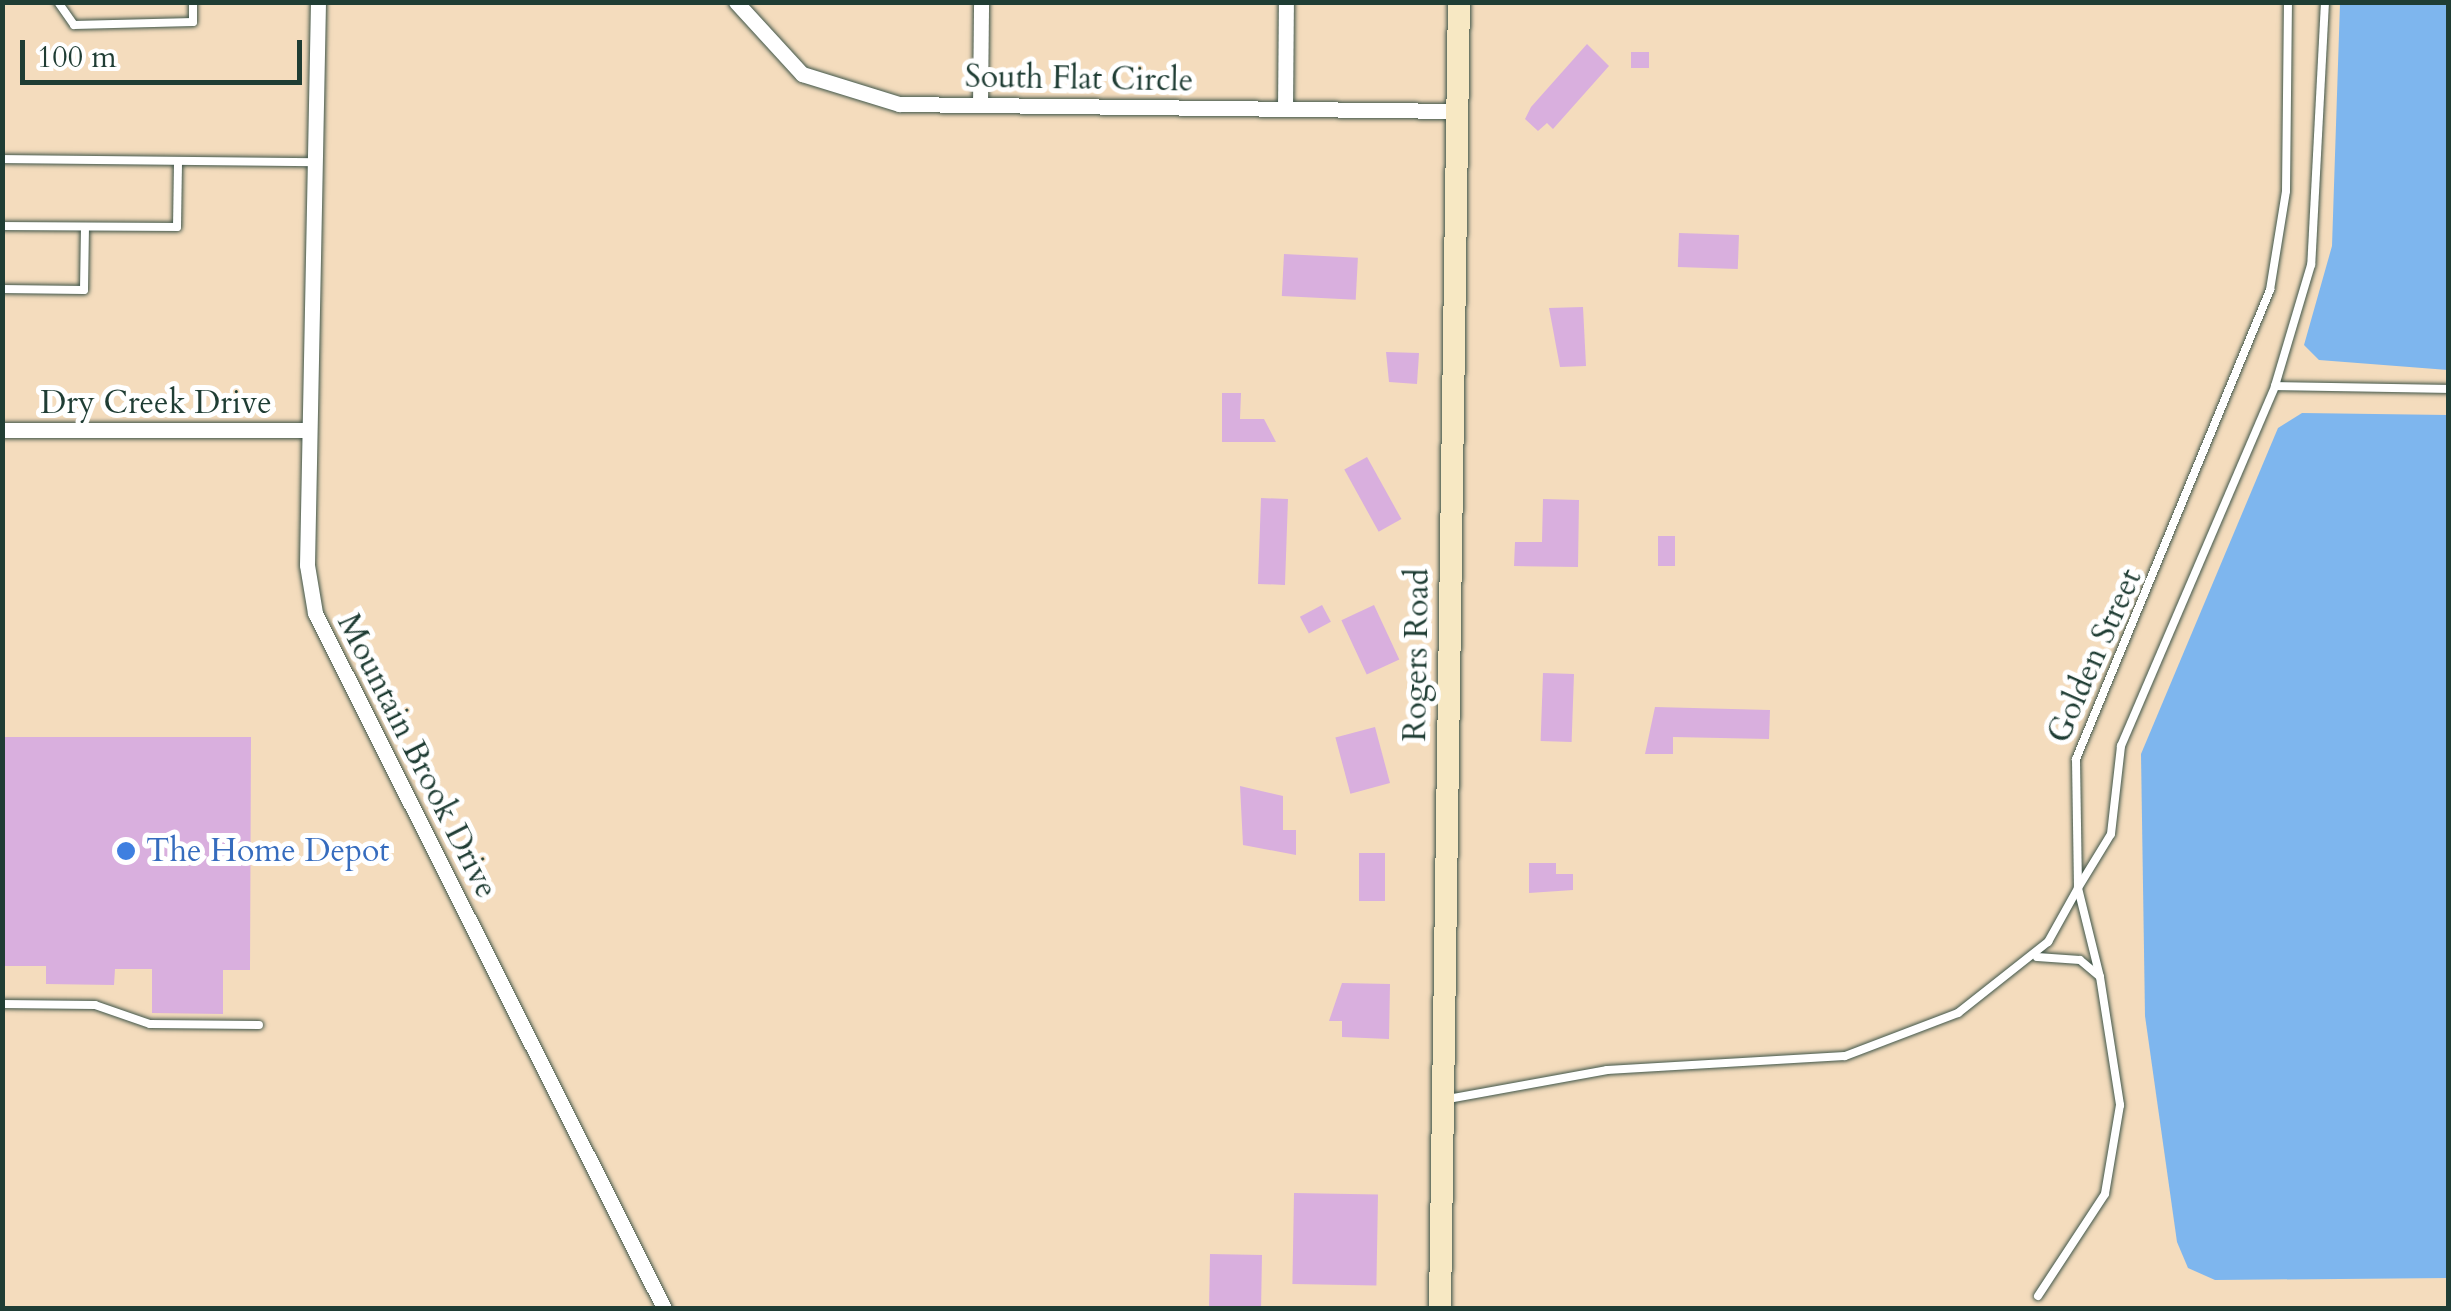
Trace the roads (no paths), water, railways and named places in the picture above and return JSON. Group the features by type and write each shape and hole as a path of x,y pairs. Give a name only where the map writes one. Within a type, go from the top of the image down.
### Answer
{"street":[{"name":"Mountain Brook Drive","path":"318,2 307,565 331,659 654,1272 664,1308"},
{"name":"South Flat Circle","path":"736,2 802,74 848,94 980,105 1458,112"},
{"path":"980,105 981,2"},
{"path":"1285,109 1286,2"},
{"name":"Rogers Road","path":"1440,1308 1459,2"},
{"name":"Dry Creek Drive","path":"2,430 309,430"}],"lane":[{"path":"58,2 74,25 193,22 194,2"},
{"name":"Golden Street","path":"2038,1296 2100,1205 2114,1164 2118,1070 2078,888 2076,758 2182,518 2276,266 2288,2"},
{"path":"1444,1100 1608,1070 1845,1056 1958,1013 2037,957 2112,834 2120,746 2275,386 2311,265 2325,2"},
{"path":"2,159 314,162"},
{"path":"2,226 177,227 178,161"},
{"path":"2,289 84,290 85,227"},
{"path":"2275,386 2448,389"},
{"path":"2037,957 2080,960 2100,977"},
{"path":"2,1004 94,1005 150,1024 259,1025"}],"water":[{"path":"2340,3 2448,3 2448,370 2319,360 2304,345 2332,246"},
{"path":"2302,413 2448,415 2448,1278 2215,1280 2188,1268 2177,1242 2145,1016 2141,754 2278,428"}],"place":[{"name":"The Home Depot","path":"126,851"}]}
